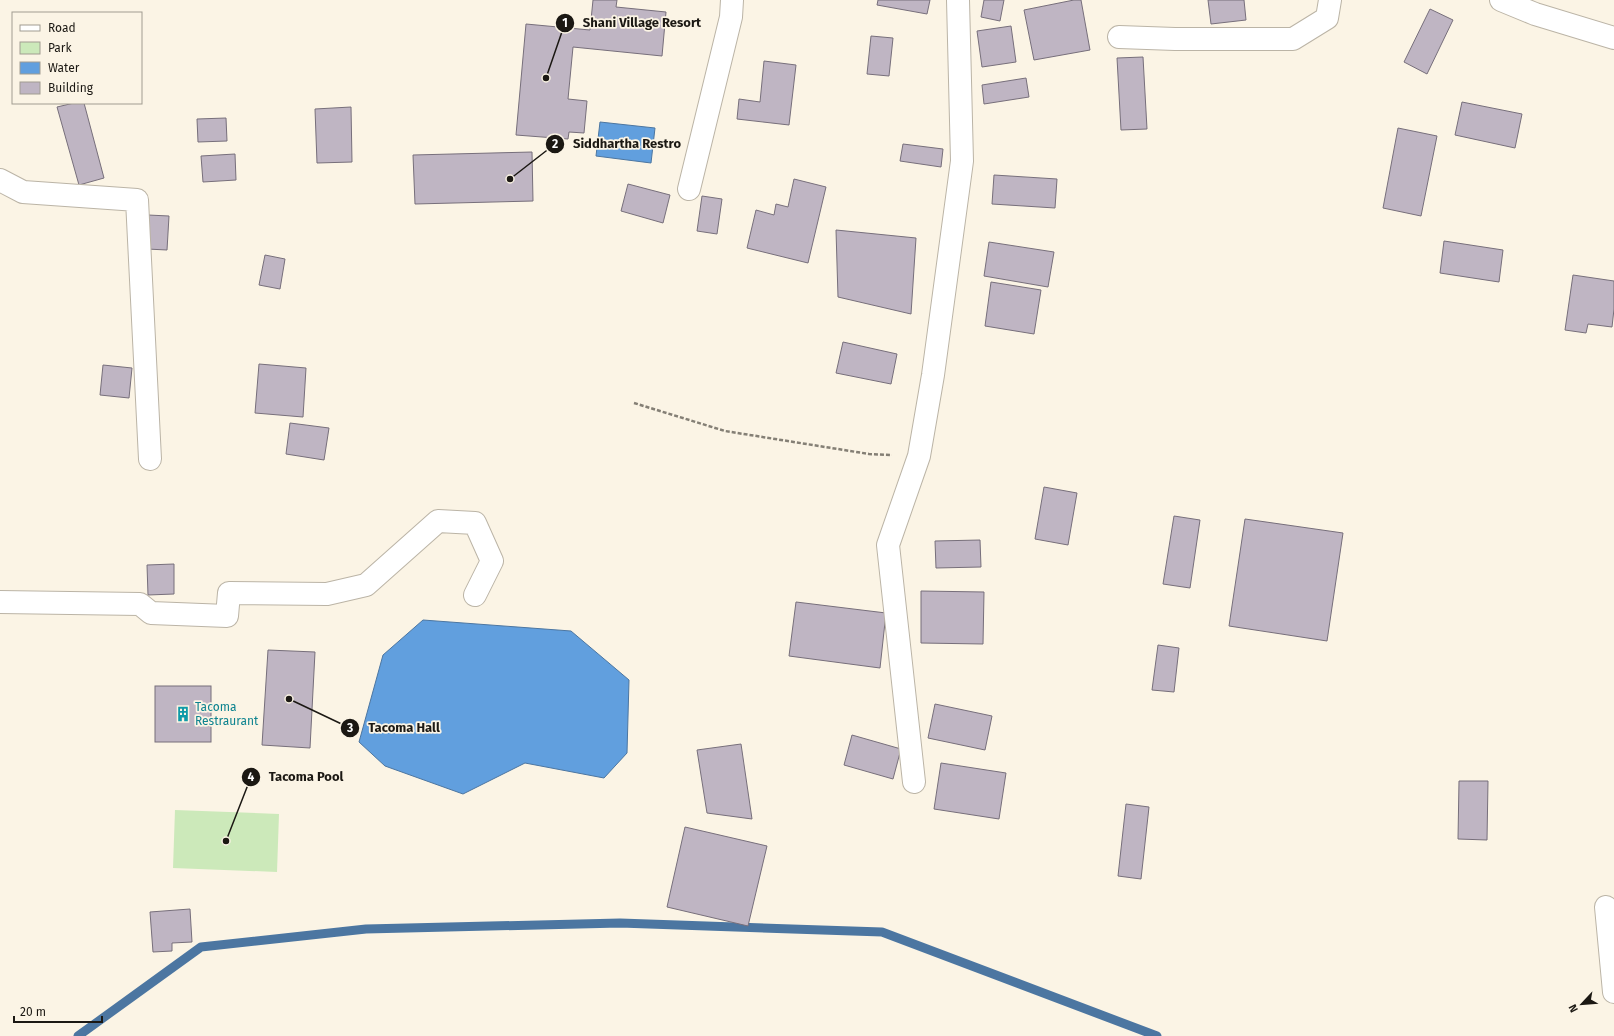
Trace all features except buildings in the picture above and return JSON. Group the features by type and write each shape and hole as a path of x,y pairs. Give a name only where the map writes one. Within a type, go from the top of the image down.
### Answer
{"street":[{"path":"689,189 731,17 732,0"},
{"path":"914,782 888,545 919,456 933,375 962,161 958,0"},
{"path":"1119,37 1175,39 1293,39 1327,18 1330,0"},
{"path":"1501,0 1535,14 1614,38"},
{"path":"0,180 23,192 137,200 150,459"},
{"path":"0,602 140,604 151,613 227,616 229,593 327,594 366,585 438,522 476,523 492,561 476,595"},
{"path":"1606,907 1614,992"}],"path":[{"path":"634,403 725,431 869,454 919,456"}],"green space":[{"path":"175,810 279,814 277,872 173,868"}],"water":[{"path":"600,122 655,128 651,163 596,156"},
{"path":"423,620 571,631 629,680 627,753 604,778 525,763 463,794 385,766 359,742 383,655"}],"waterway":[{"path":"78,1036 201,947 366,929 620,923 882,932 1157,1036"}],"place":[{"name":"Shani Village Resort","path":"546,78"},
{"name":"Siddhartha Restro","path":"510,179"},
{"name":"Tacoma Hall","path":"289,699"},
{"name":"Tacoma Restraurant","path":"183,714"},
{"name":"Tacoma Pool","path":"226,841"}]}
